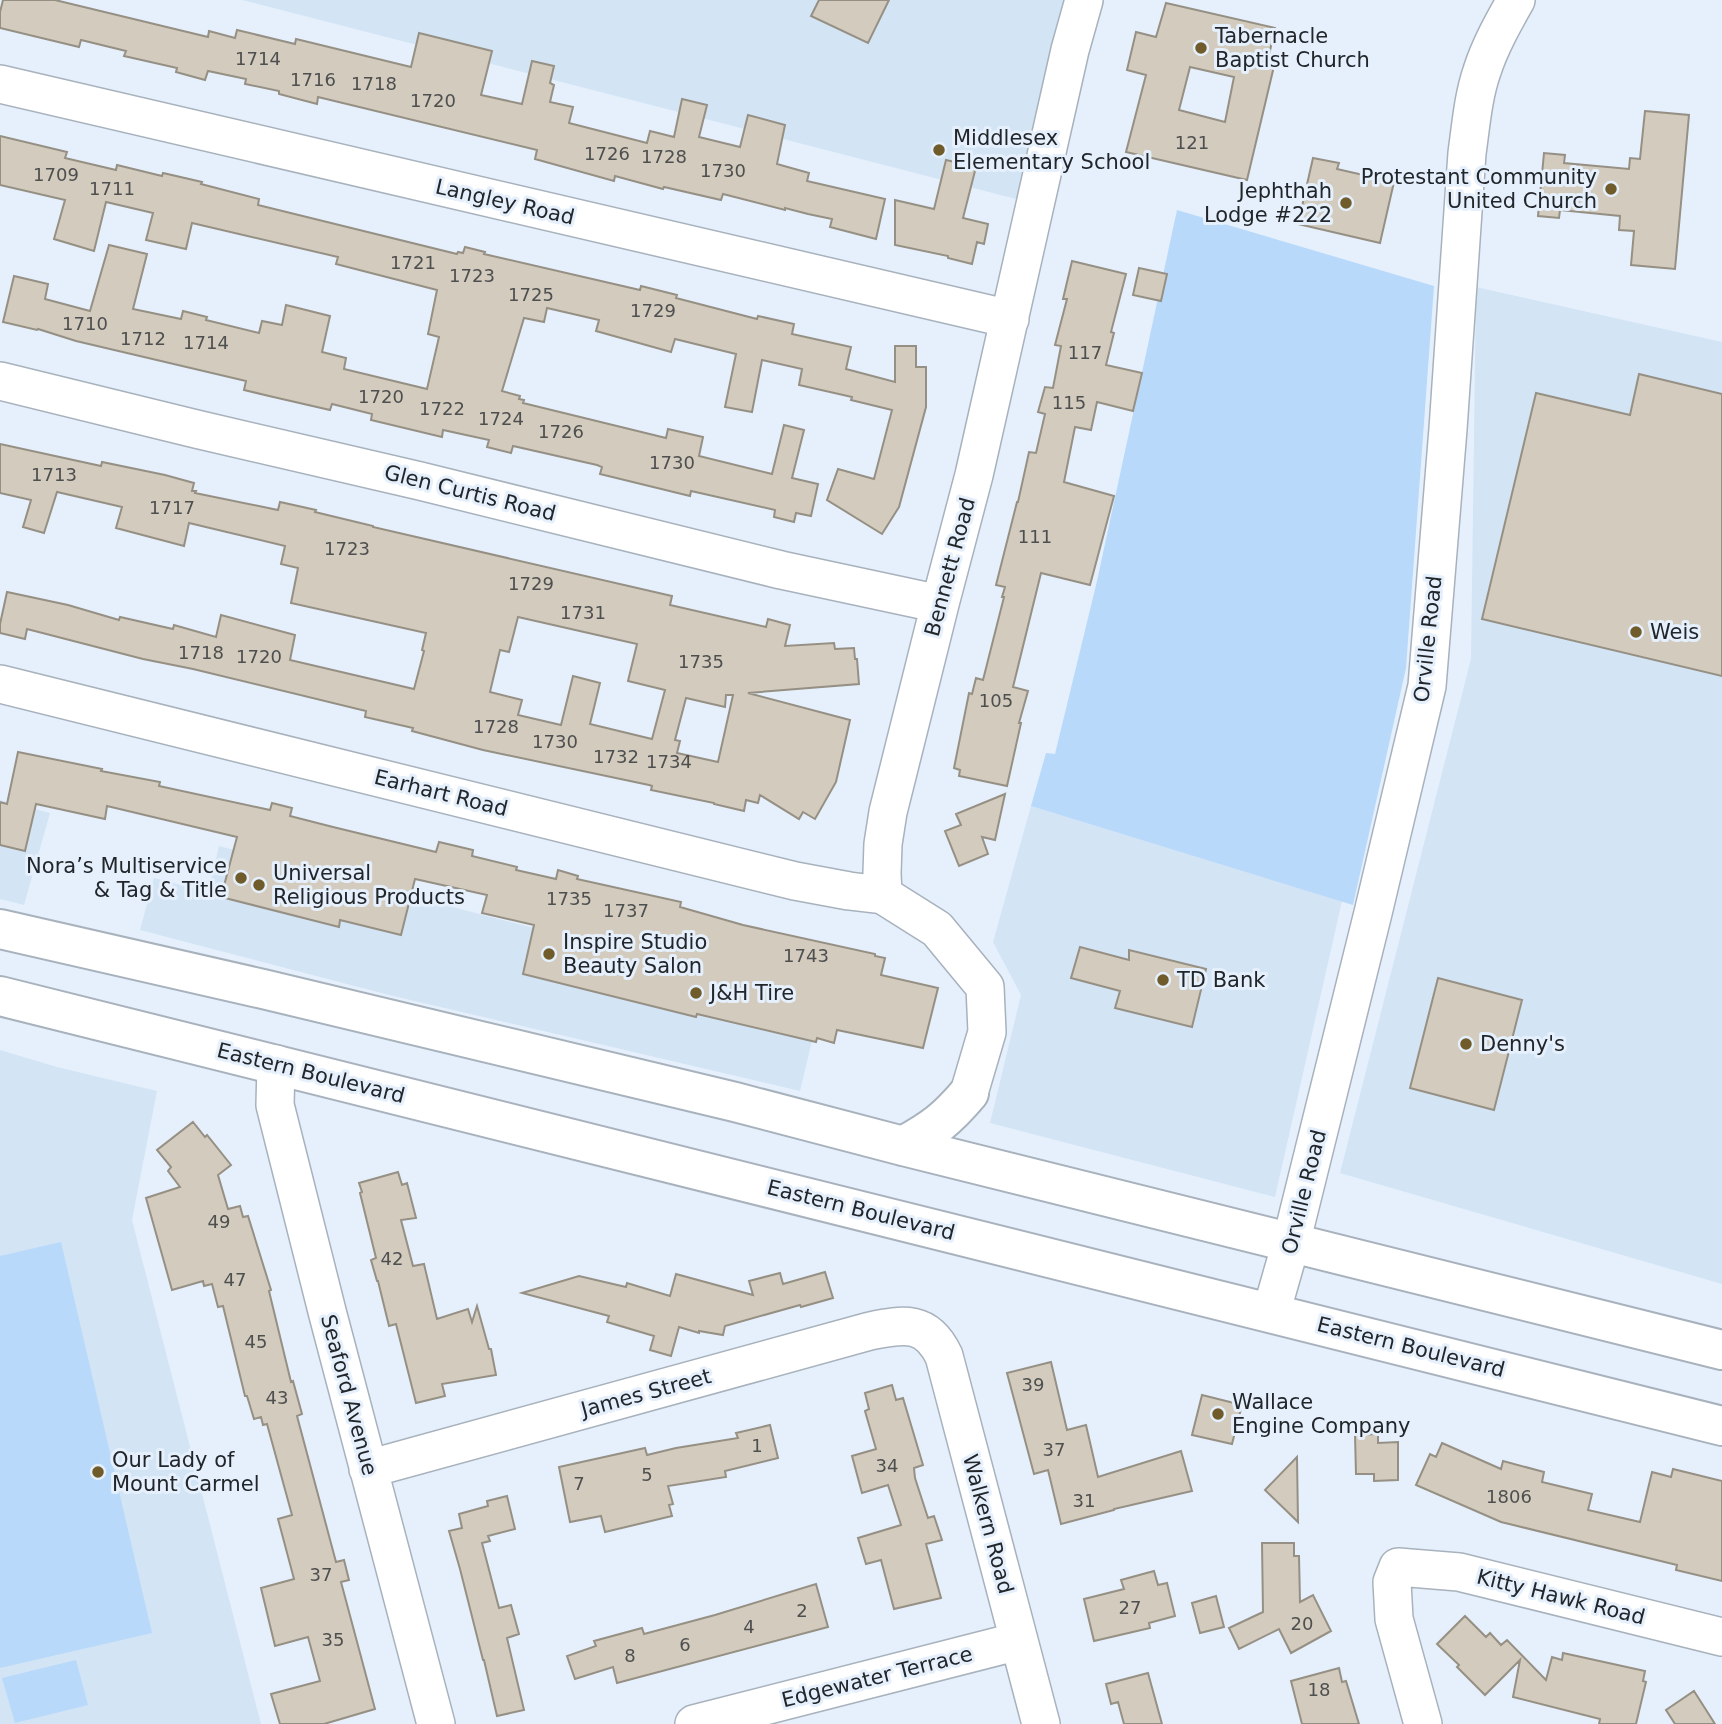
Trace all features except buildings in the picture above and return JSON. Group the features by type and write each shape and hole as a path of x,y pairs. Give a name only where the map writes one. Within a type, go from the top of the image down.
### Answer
{"main road":[{"path":"0,929 735,1102 1722,1350"},
{"name":"Eastern Boulevard","path":"0,996 1722,1426"},
{"path":"969,1093 964,1116 970,1142 991,1167"},
{"path":"903,1146 929,1132 950,1116 969,1093"}],"street":[{"name":"Bennett Road","path":"883,895 882,863 888,811 974,475 1070,50 1084,0"},
{"name":"Orville Road","path":"1271,1313 1374,913 1427,686 1459,255 1473,108 1482,71 1516,0"},
{"name":"Langley Road","path":"0,84 1010,319"},
{"name":"Glen Curtis Road","path":"0,381 781,570 940,604"},
{"name":"Earhart Road","path":"0,684 795,881 883,895"},
{"path":"883,895 937,929 985,987 987,1032 969,1093"},
{"name":"Seaford Avenue","path":"276,1064 275,1105 436,1724"},
{"name":"James Street","path":"368,1469 893,1326 924,1329"},
{"name":"Walkern Road","path":"924,1329 944,1356 1041,1724"},
{"name":"Kitty Hawk Road","path":"1423,1724 1394,1619 1392,1582 1398,1567 1459,1572 1722,1637"},
{"name":"Edgewater Terrace","path":"694,1724 1019,1641"}],"shaded area":[{"name":"Middlesex Elementary School","path":"242,0 1087,0 1036,204"},
{"path":"1177,210 1434,286 1406,668 1353,905 1031,806 1046,753 1055,754 1097,581"},
{"path":"1476,287 1722,342 1722,1284 1340,1173 1471,659"},
{"path":"0,800 50,813 24,905 0,899"},
{"path":"1031,806 1342,901 1275,1197 990,1123 1021,995 993,942"},
{"path":"219,846 821,1003 800,1091 389,995 140,930 154,878 208,892"},
{"name":"Our Lady of Mount Carmel","path":"0,1050 157,1091 132,1220 261,1724 0,1724"},
{"path":"61,1242 152,1633 0,1668 0,1256"},
{"path":"76,1660 88,1705 15,1723 2,1678"}],"place":[{"name":"Tabernacle Baptist Church","path":"1201,48"},
{"name":"Middlesex Elementary School","path":"939,150"},
{"name":"Protestant Community United Church","path":"1611,189"},
{"name":"Jephthah Lodge #222","path":"1346,203"},
{"name":"Weis","path":"1636,632"},
{"name":"Nora’s Multiservice & Tag & Title","path":"241,878"},
{"name":"Universal Religious Products","path":"259,885"},
{"name":"Inspire Studio Beauty Salon","path":"549,954"},
{"name":"TD Bank","path":"1163,980"},
{"name":"J&H Tire","path":"696,993"},
{"name":"Denny's","path":"1466,1044"},
{"name":"Wallace Engine Company","path":"1218,1414"},
{"name":"Our Lady of Mount Carmel","path":"98,1472"}]}
